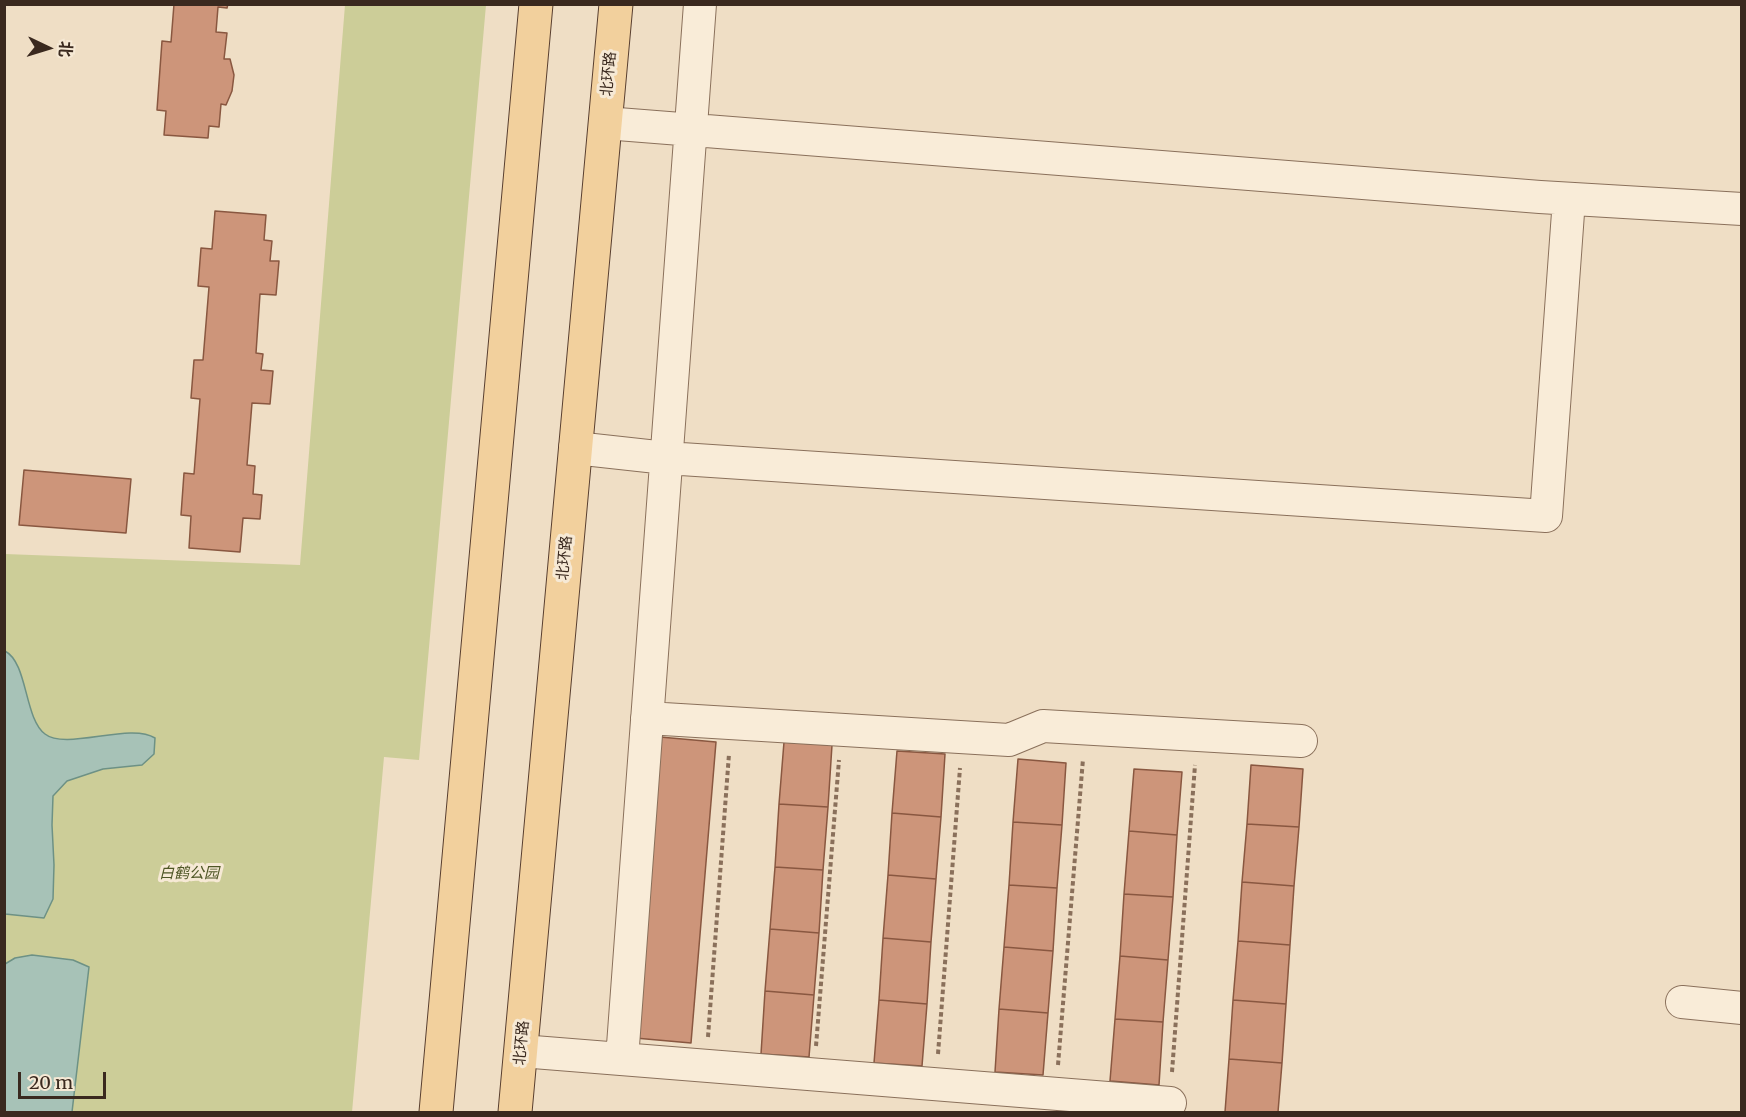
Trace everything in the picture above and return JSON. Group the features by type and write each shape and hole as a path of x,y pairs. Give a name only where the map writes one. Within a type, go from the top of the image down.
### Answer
{"main road":[{"path":"436,1113 536,4"},
{"name":"北环路","path":"515,1113 616,4"}],"street":[{"path":"621,1059 700,4"},
{"path":"605,123 1569,199 1742,209"},
{"path":"575,448 666,458 1546,516 1569,199"},
{"path":"647,718 1009,740 1043,726 1301,741"},
{"path":"1682,1002 1742,1008"},
{"path":"521,1051 1170,1103"}],"path":[{"path":"705,1066 731,723"},
{"path":"1056,1094 1085,728"},
{"path":"814,1075 842,730"},
{"path":"1170,1103 1197,735"},
{"path":"936,1085 962,737"}],"green space":[{"name":"白鹤公园","path":"345,5 486,5 419,760 384,757 352,1112 5,1112 5,554 300,565"}],"shaded area":[{"path":"5,651 18,667 33,716 45,734 68,740 130,733 155,738 154,754 142,765 103,769 67,781 53,796 53,899 44,918 5,914"},
{"path":"32,955 73,960 89,967 72,1112 5,1112 5,964 15,958"}],"building":[{"path":"174,4 228,4 227,8 218,7 216,32 227,33 224,59 230,59 234,75 232,91 226,105 221,104 219,127 209,126 208,138 164,135 166,111 157,110 162,41 171,42"},
{"path":"215,211 266,215 264,240 272,241 270,261 279,261 276,295 260,294 256,353 263,354 261,370 273,371 270,404 252,403 247,465 255,466 253,494 262,495 260,519 243,518 240,552 189,548 191,516 181,515 184,473 194,474 200,399 191,398 194,360 203,360 209,287 198,286 201,248 212,249"},
{"path":"24,470 131,479 126,533 19,525"},
{"path":"660,737 716,742 691,1043 635,1038"},
{"path":"784,742 832,745 828,807 779,804"},
{"path":"897,751 945,754 941,817 892,813"},
{"path":"1018,759 1066,763 1062,825 1013,822"},
{"path":"1251,765 1303,769 1299,827 1247,824"},
{"path":"1134,769 1182,772 1177,835 1129,831"},
{"path":"779,804 828,807 823,870 775,867"},
{"path":"892,813 941,817 936,879 888,875"},
{"path":"1013,822 1062,825 1057,888 1009,885"},
{"path":"1247,824 1299,827 1294,886 1242,882"},
{"path":"1129,831 1177,835 1173,897 1124,894"},
{"path":"775,867 823,870 819,933 770,929"},
{"path":"888,875 936,879 931,942 883,938"},
{"path":"1242,882 1294,886 1290,945 1238,941"},
{"path":"1009,885 1057,888 1053,951 1004,947"},
{"path":"1124,894 1173,897 1168,960 1120,956"},
{"path":"770,929 819,933 814,995 765,991"},
{"path":"883,938 931,942 927,1004 879,1000"},
{"path":"1238,941 1290,945 1286,1004 1233,1000"},
{"path":"1004,947 1053,951 1048,1013 999,1009"},
{"path":"1120,956 1168,960 1163,1022 1115,1019"},
{"path":"765,991 814,995 809,1057 761,1054"},
{"path":"879,1000 927,1004 922,1066 874,1063"},
{"path":"1233,1000 1286,1004 1282,1063 1229,1059"},
{"path":"999,1009 1048,1013 1043,1075 995,1072"},
{"path":"1115,1019 1163,1022 1159,1085 1110,1081"},
{"path":"1229,1059 1282,1063 1278,1112 1225,1112"}]}
